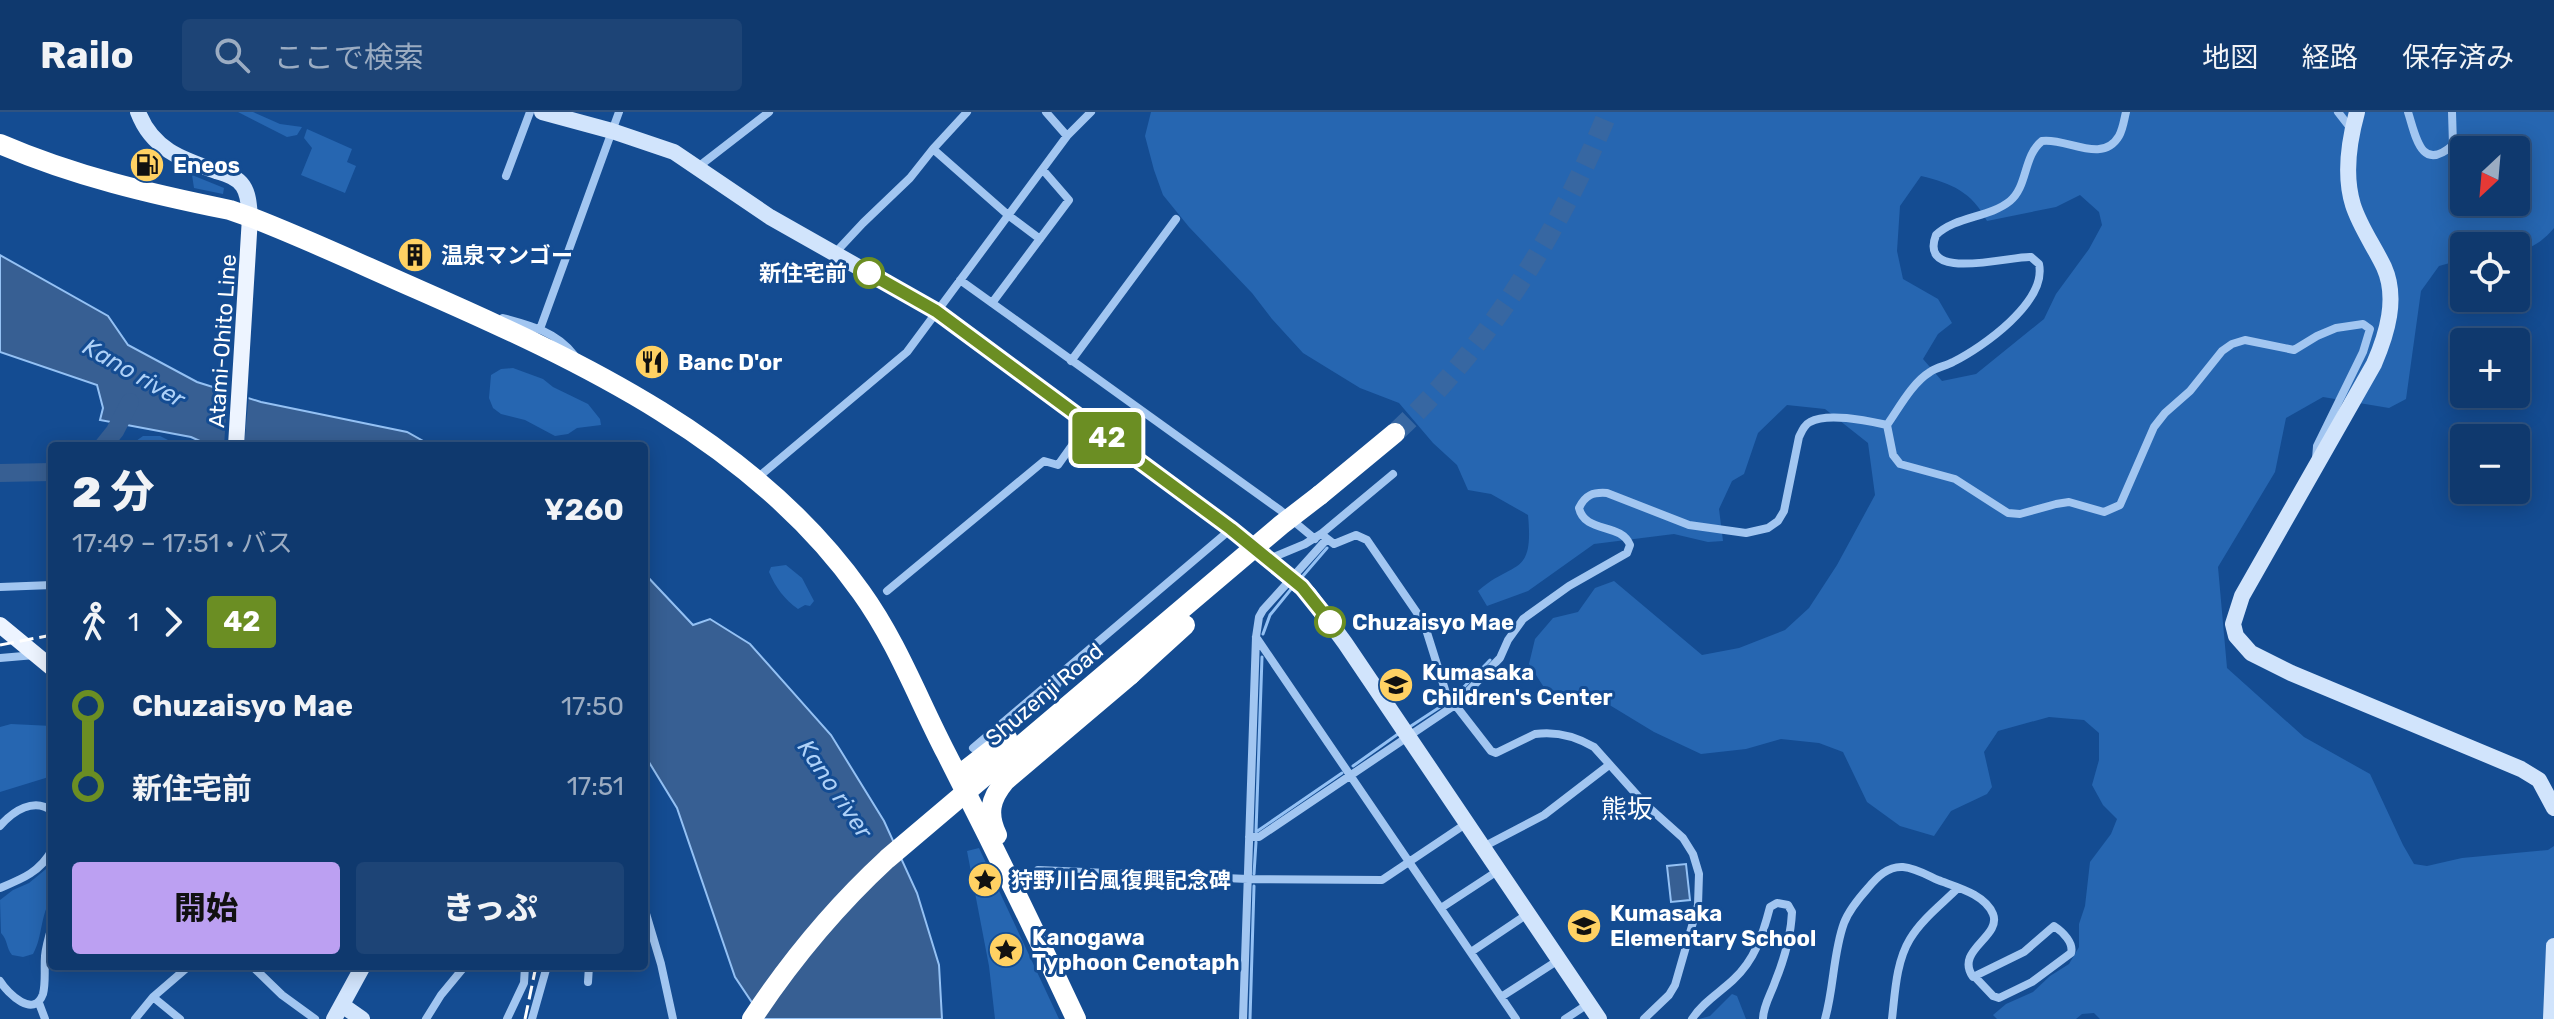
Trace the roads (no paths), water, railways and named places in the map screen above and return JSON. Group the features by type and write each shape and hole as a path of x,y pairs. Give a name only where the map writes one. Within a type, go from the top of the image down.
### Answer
{"highway":[{"path":"0,144 52,166 100,181 250,217 486,320 676,421 756,479 811,531 862,593 899,654 1076,1019"},
{"name":"Shuzenji Road","path":"752,1019 805,945 867,878 984,775 1395,433"},
{"path":"1023,906 1018,878 990,819 993,798 1005,781 1130,675 1282,537 1320,495"},
{"path":"963,785 981,751 1007,738 1221,566 1260,536 1281,525"},
{"path":"963,785 983,791 1005,781"}],"main road":[{"path":"138,112 148,133 166,151 241,183 246,191 250,217"},
{"path":"542,112 664,147 770,217 936,311 1231,529 1292,578 1315,602 1408,735 1599,1019"},
{"path":"2357,112 2349,152 2352,202 2386,271 2390,315 2386,337 2374,364 2242,596 2233,624 2236,636 2251,653 2291,673 2521,769 2539,780 2554,808"},
{"name":"Atami-Ohito Line","path":"236,442 250,217"},
{"path":"0,625 48,665"},
{"path":"2551,1019 2554,946"},
{"path":"361,970 338,1012 362,1019"}],"street":[{"path":"506,176 530,112"},
{"path":"540,329 619,112"},
{"path":"698,167 769,112"},
{"path":"834,254 910,178 967,112"},
{"path":"1046,112 1067,136"},
{"path":"756,479 907,352 1067,136 1091,112"},
{"path":"2126,112 2118,138 2103,149 2042,141 2032,152 2012,200 1936,235 1933,247 1937,254 1952,262 1979,265 2015,257 2031,257 2039,264 2039,284 2013,319 1953,362 1929,372 1887,425 1893,455 1900,464 1955,479 2008,513 2020,514 2069,502 2104,512 2120,505 2154,427 2226,348 2245,340 2294,350 2336,328 2363,324 2370,329 2369,335 2317,446 2315,466"},
{"path":"2338,112 2352,130"},
{"path":"2408,112 2418,143 2424,152 2433,156 2453,145 2452,112"},
{"path":"933,149 1040,239"},
{"path":"992,303 1069,200 1043,170"},
{"path":"1071,361 1176,219"},
{"path":"960,280 1321,538 1338,544 1356,535 1367,540 1424,623 1442,686 1491,751 1496,753 1535,734 1575,738 1594,747 1645,804 1683,838 1693,854 1699,874 1698,905 1675,985 1644,1019"},
{"path":"486,320 503,318 540,329 566,344 581,368"},
{"path":"1249,837 1259,837 1455,705 1500,658 1523,619 1569,586 1627,553 1630,545 1626,536 1594,526 1579,514 1586,497 1593,493 1607,493 1689,525 1758,532 1778,521 1784,511 1803,427 1811,421 1834,418 1887,425"},
{"path":"887,591 1044,461 1058,465 1088,423"},
{"path":"1243,1019 1259,617 1321,538 1393,474"},
{"path":"981,751 1063,672 1231,529"},
{"path":"1269,559 1321,538"},
{"path":"0,587 48,585"},
{"path":"1256,637 1516,1019"},
{"path":"0,658 36,655"},
{"path":"981,751 1055,689 1063,672"},
{"path":"1483,847 1544,815 1609,765"},
{"path":"0,826 9,815 33,805 48,808"},
{"path":"1038,870 1248,879 1382,880 1467,823"},
{"path":"0,888 30,876 48,856"},
{"path":"1825,1019 1845,920 1872,883 1887,870 1900,867 1911,869 1983,900 1995,918 1991,931 1970,955 1969,972 1993,996 1999,998 2043,975 2071,953 2071,945 2054,926 2024,952 1976,978"},
{"path":"1441,908 1499,870"},
{"path":"1892,1019 1895,988 1908,941 1958,888"},
{"path":"1692,1019 1748,963 1763,936 1770,907 1777,903 1784,904 1792,912 1792,921 1783,961 1763,1019"},
{"path":"1471,952 1529,913"},
{"path":"648,920 673,1019"},
{"path":"0,981 12,999 23,1008 39,1003 43,996 48,943"},
{"path":"1501,997 1560,959"},
{"path":"135,1019 153,997 184,970"},
{"path":"256,970 282,995 315,1019"},
{"path":"426,1019 462,970"},
{"path":"507,1019 524,983 525,970"},
{"path":"532,1019 546,970"},
{"path":"588,982 589,970"},
{"path":"153,997 180,1019"},
{"path":"39,1003 45,1019"},
{"path":"1565,1019 1589,1003"}],"water":[{"name":"Kano river","path":"0,255 108,316 128,345 197,382 261,402 407,432 425,442 202,442 191,437 100,420 103,408 97,385 0,352"},
{"name":"Kano river","path":"648,577 693,625 710,619 750,644 831,735 884,821 917,893 939,965 942,1019 763,1019 735,977 677,808 648,761"},
{"path":"1686,864 1690,900 1671,902 1667,866"}],"waterway":[{"path":"106,442 130,402"},
{"path":"0,473 48,472"},
{"path":"1302,577 1327,548"},
{"path":"1263,634 1270,615 1292,588"},
{"path":"1256,832 1262,657"},
{"path":"1456,695 1490,660"},
{"path":"1411,726 1443,705"},
{"path":"1353,766 1398,734"},
{"path":"1256,832 1342,773"},
{"path":"1254,874 1256,842"},
{"path":"1250,1019 1254,886"}],"tunnel":[{"path":"1395,433 1461,363 1519,284 1568,200 1608,112"}],"railway":[{"path":"0,645 48,636"},
{"path":"525,1019 535,970"}],"place":[{"name":"Eneos","path":"147,165"},
{"name":"温泉マンゴー","path":"415,255"},
{"name":"新住宅前","path":"869,273"},
{"name":"Banc D'or","path":"652,362"},
{"name":"Chuzaisyo Mae","path":"1330,622"},
{"name":"Kumasaka Children's Center","path":"1396,685"},
{"name":"狩野川台風復興記念碑","path":"985,880"},
{"name":"Kumasaka Elementary School","path":"1584,926"},
{"name":"Kanogawa Typhoon Cenotaph","path":"1006,950"}],"district":[{"name":"熊坂","path":"1627,809"}]}
